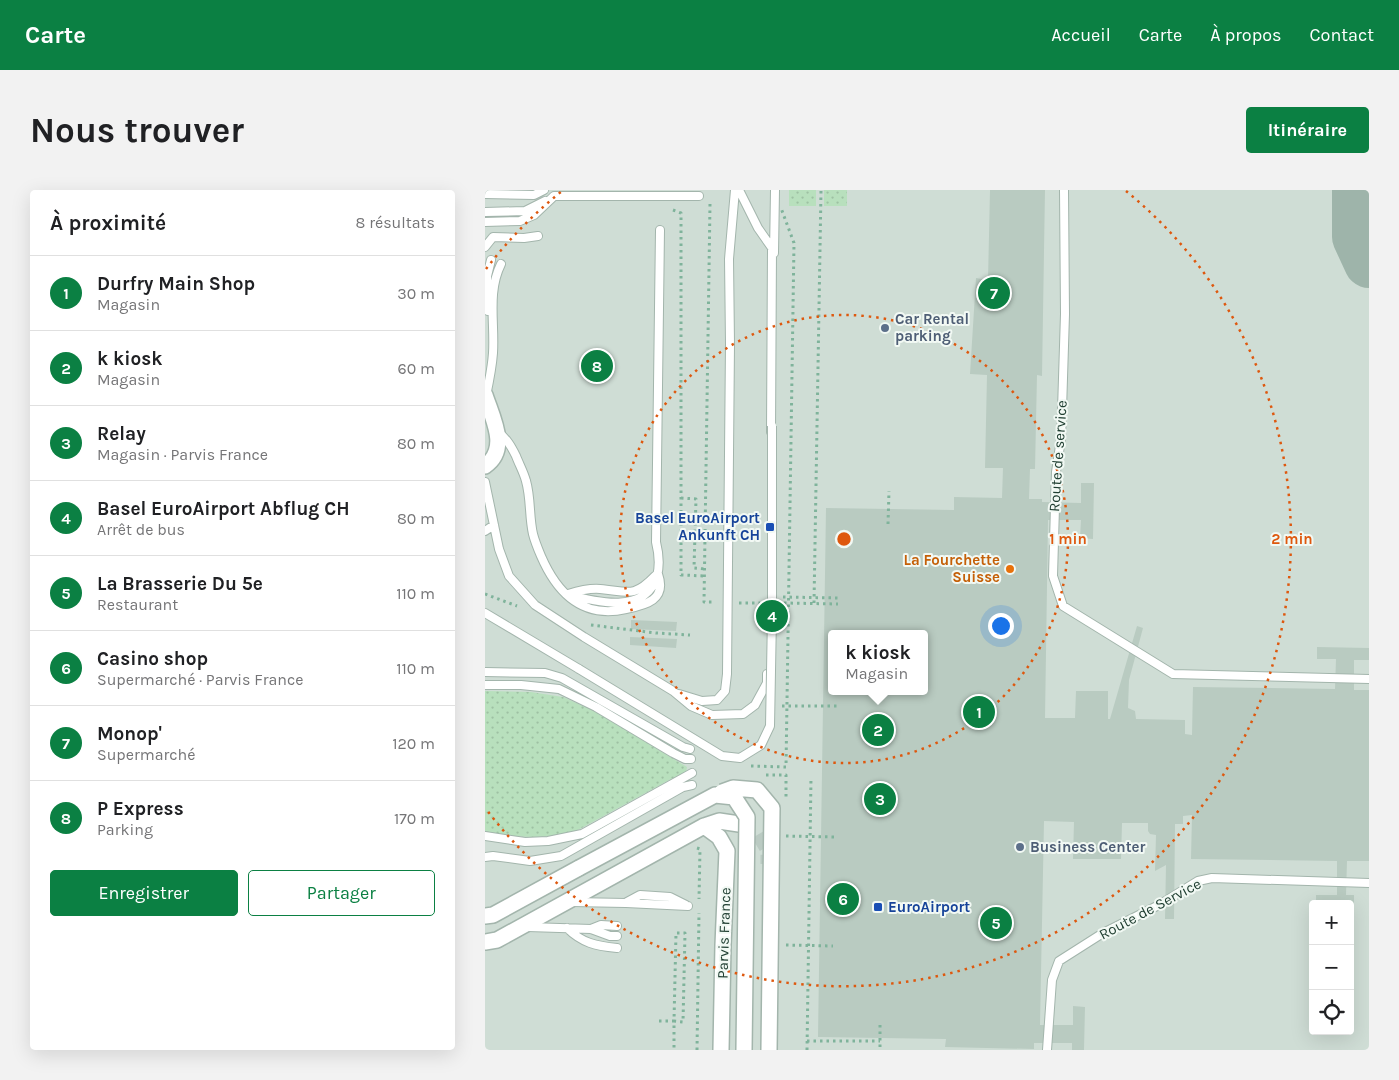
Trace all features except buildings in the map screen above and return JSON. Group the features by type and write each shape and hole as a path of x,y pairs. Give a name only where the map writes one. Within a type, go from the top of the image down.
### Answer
{"street":[{"path":"485,396 497,431 498,441 491,462 485,466"},
{"path":"485,916 493,915 715,795 733,788 757,790 772,808 769,1050"},
{"path":"715,795 734,797 747,817 744,1050"},
{"path":"485,942 497,940 704,826 719,821 739,824"},
{"name":"Parvis France","path":"704,826 719,837 727,851 721,1050"}],"lane":[{"path":"485,194 534,195 544,190"},
{"path":"673,691 702,701 717,700 725,691 727,674 729,259 735,190"},
{"path":"485,613 722,756 740,758 761,745 770,726 771,248 758,228 739,190"},
{"path":"485,482 499,550 509,576 535,605 673,691 691,706 712,714 743,714 755,705 767,683 770,600 775,190"},
{"name":"Route de service","path":"1064,190 1065,314 1061,439 1055,472 1053,576 1063,606 1173,674 1369,679"},
{"path":"485,222 520,221 534,215 554,196"},
{"path":"485,212 525,211 554,196 699,196"},
{"path":"497,431 505,437 510,445 526,480 533,537 549,574 566,594 576,603 586,608 619,611 648,603 657,596 660,590 660,581 657,574 659,554 656,542 660,230"},
{"path":"485,247 493,237 524,238 538,236"},
{"path":"491,260 487,276 486,301 493,340"},
{"path":"485,396 493,353 493,287 501,264"},
{"path":"485,531 494,525"},
{"path":"566,594 581,590 600,589 630,592 644,587 657,574"},
{"path":"485,672 545,673 561,678 603,700 683,747 690,749"},
{"path":"485,685 521,685 559,690 596,706 673,753 691,760"},
{"path":"485,836 525,842 548,841 582,834 692,774"},
{"path":"485,857 493,856 530,861 561,856 683,787 692,785"},
{"name":"Route de Service","path":"1047,1050 1052,980 1059,961 1103,933 1159,905 1198,881 1211,878 1369,883"},
{"path":"566,902 688,906"},
{"path":"591,929 601,925 617,926"},
{"path":"522,926 591,929 611,936 617,936"},
{"path":"567,928 576,938 599,946 617,948"}],"path":[{"path":"814,603 821,190"},
{"path":"657,195 657,203 681,213 681,575 705,576"},
{"path":"704,602 710,200"},
{"path":"888,524 889,491"},
{"path":"681,498 696,499 694,568 705,569"},
{"path":"742,603 815,597 838,598"},
{"path":"770,600 838,604"},
{"path":"559,621 656,633 690,635"},
{"path":"807,1050 811,777"},
{"path":"692,846 700,849 697,1050"},
{"path":"659,1021 674,1022 683,1022 685,933 676,933 674,1022 673,1050"},
{"path":"880,1025 880,1047"},
{"path":"807,1041 880,1040"}],"shaded area":[{"path":"485,190 1369,190 1369,1050 485,1050"}],"green space":[{"path":"789,190 816,190 816,206 789,206"},
{"path":"824,190 847,190 847,206 824,206"},
{"path":"485,691 531,692 563,697 594,711 687,767 686,773 671,779 578,830 544,837 508,836 485,832"}],"taxiway":[{"path":"1357,190 1357,237 1369,263"}],"tunnel":[{"path":"739,824 756,830 768,850 768,864"}],"place":[{"name":"Monop'","path":"994,293"},
{"name":"Car Rental parking","path":"885,328"},
{"name":"P Express","path":"597,366"},
{"name":"Basel EuroAirport Ankunft CH","path":"770,527"},
{"name":"La Fourchette Suisse","path":"1010,569"},
{"name":"Basel EuroAirport Abflug CH","path":"772,616"},
{"name":"Durfry Main Shop","path":"979,712"},
{"name":"k kiosk","path":"878,730"},
{"name":"Relay","path":"880,799"},
{"name":"Business Center","path":"1020,847"},
{"name":"Casino shop","path":"843,899"},
{"name":"EuroAirport","path":"878,907"},
{"name":"La Brasserie Du 5e","path":"996,923"}]}
